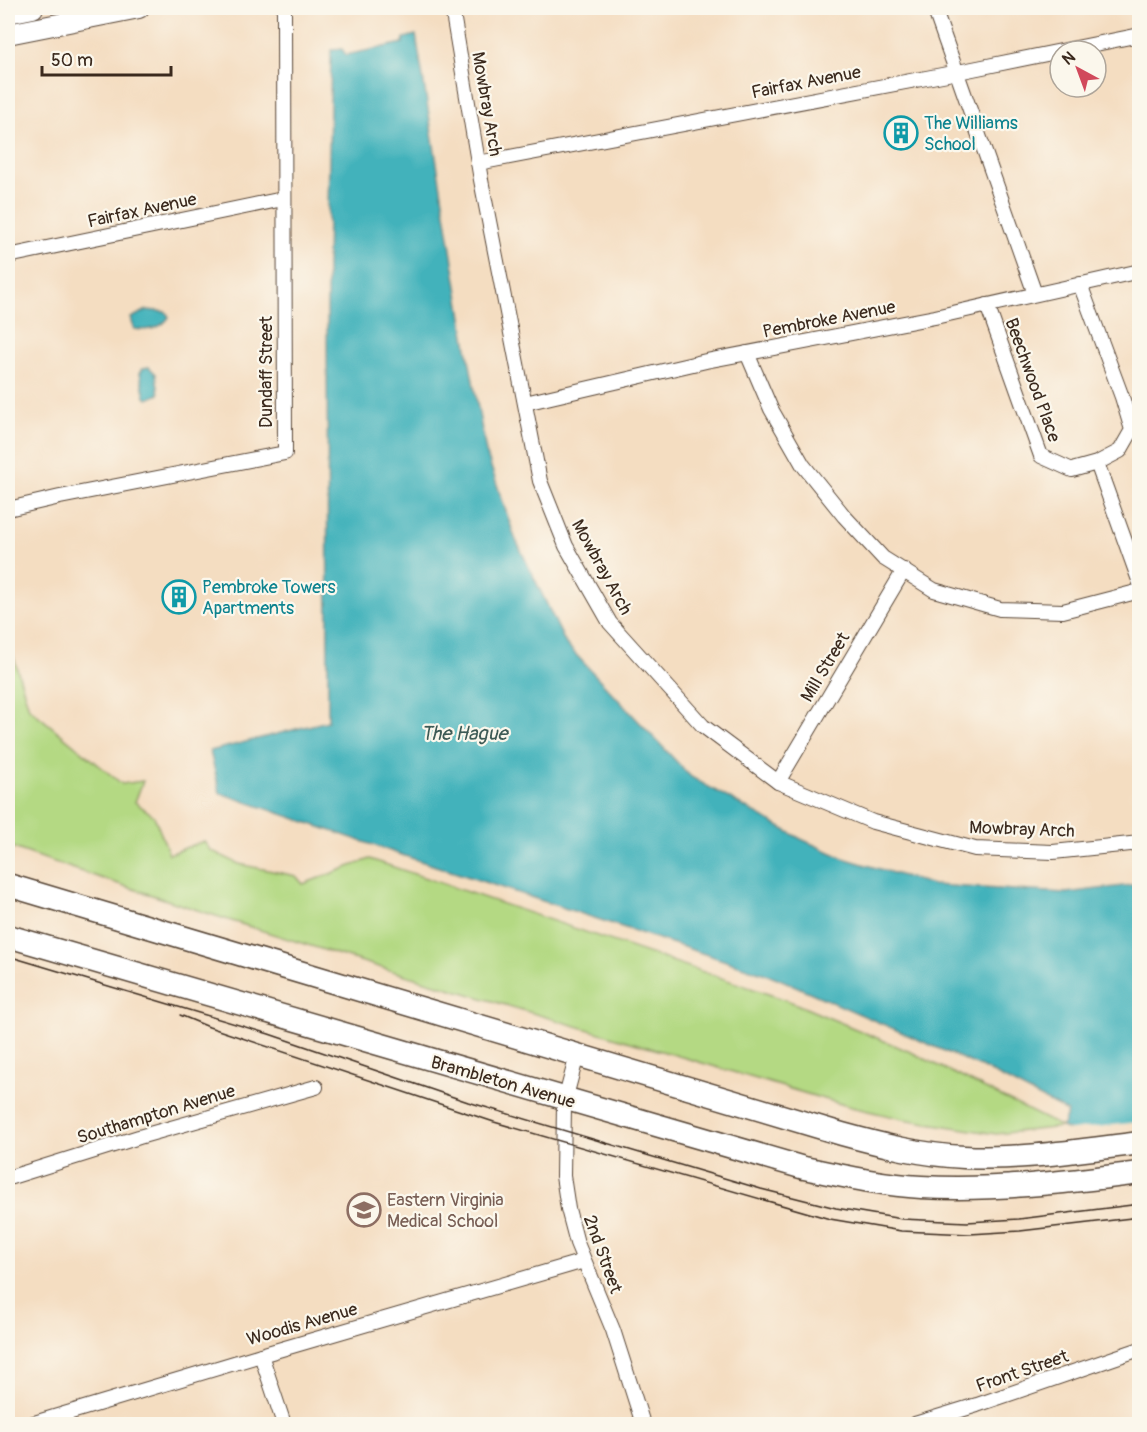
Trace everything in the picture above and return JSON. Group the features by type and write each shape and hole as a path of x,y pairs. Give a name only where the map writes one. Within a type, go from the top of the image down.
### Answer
{"main road":[{"path":"10,885 871,1142 942,1155 984,1157 1046,1154 1140,1143"},
{"name":"Brambleton Avenue","path":"8,936 767,1159 823,1172 895,1185 920,1187 1034,1185 1140,1173"}],"street":[{"path":"8,13 33,8"},
{"path":"8,34 139,8"},
{"name":"Dundaff Street","path":"8,509 285,453 284,8"},
{"name":"Mowbray Arch","path":"452,8 478,163 540,481 566,546 610,623 703,726 778,782 873,822 975,849 1053,852 1140,843"},
{"path":"934,8 1035,294"},
{"name":"Fairfax Avenue","path":"478,163 958,72 1140,34"},
{"name":"Fairfax Avenue","path":"8,256 283,199"},
{"name":"Pembroke Avenue","path":"525,403 747,353 987,305 1140,271"},
{"name":"Beechwood Place","path":"987,305 1041,456 1072,470 1097,463 1120,451 1132,430 1080,284"},
{"path":"747,353 771,409 803,465 844,516 884,558 934,590 1000,609 1062,611 1140,591"},
{"path":"1097,463 1140,584"},
{"name":"Mill Street","path":"778,782 904,570"},
{"name":"2nd Street","path":"577,1055 564,1100 564,1185 571,1223 613,1330 643,1425"},
{"name":"Southampton Avenue","path":"8,1178 316,1086"},
{"name":"Woodis Avenue","path":"31,1425 584,1261"},
{"name":"Front Street","path":"915,1425 977,1406 1140,1349"},
{"path":"261,1355 284,1425"}],"green space":[{"path":"8,639 29,708 122,784 143,781 135,802 154,816 169,854 204,841 210,850 239,864 296,876 303,884 370,859 789,1001 913,1053 1062,1127 996,1134 903,1119 851,1107 322,950 8,846"}],"water":[{"name":"The Hague","path":"416,35 486,452 515,538 566,644 691,777 801,839 843,858 933,885 1066,893 1139,884 1139,1168 1062,1127 1068,1112 981,1067 775,977 220,793 210,751 328,721 327,268 331,50 342,49 346,55 403,43 404,38"},
{"path":"147,310 166,312 169,317 162,324 153,328 134,329 131,318"},
{"path":"149,367 156,374 159,394 148,399 145,397 140,373 143,368"}],"pier":[{"path":"1139,1122 1140,1171 1063,1131"}],"tram line":[{"path":"8,956 269,1034 468,1102 761,1189 836,1208 902,1219 967,1222 1019,1219 1140,1204"},
{"path":"180,1015 209,1027 494,1122 830,1219 901,1231 970,1234 1020,1231 1140,1217"}],"place":[{"name":"The Williams School","path":"901,133"},
{"name":"Pembroke Towers Apartments","path":"179,597"},
{"name":"Eastern Virginia Medical School","path":"364,1210"}]}
